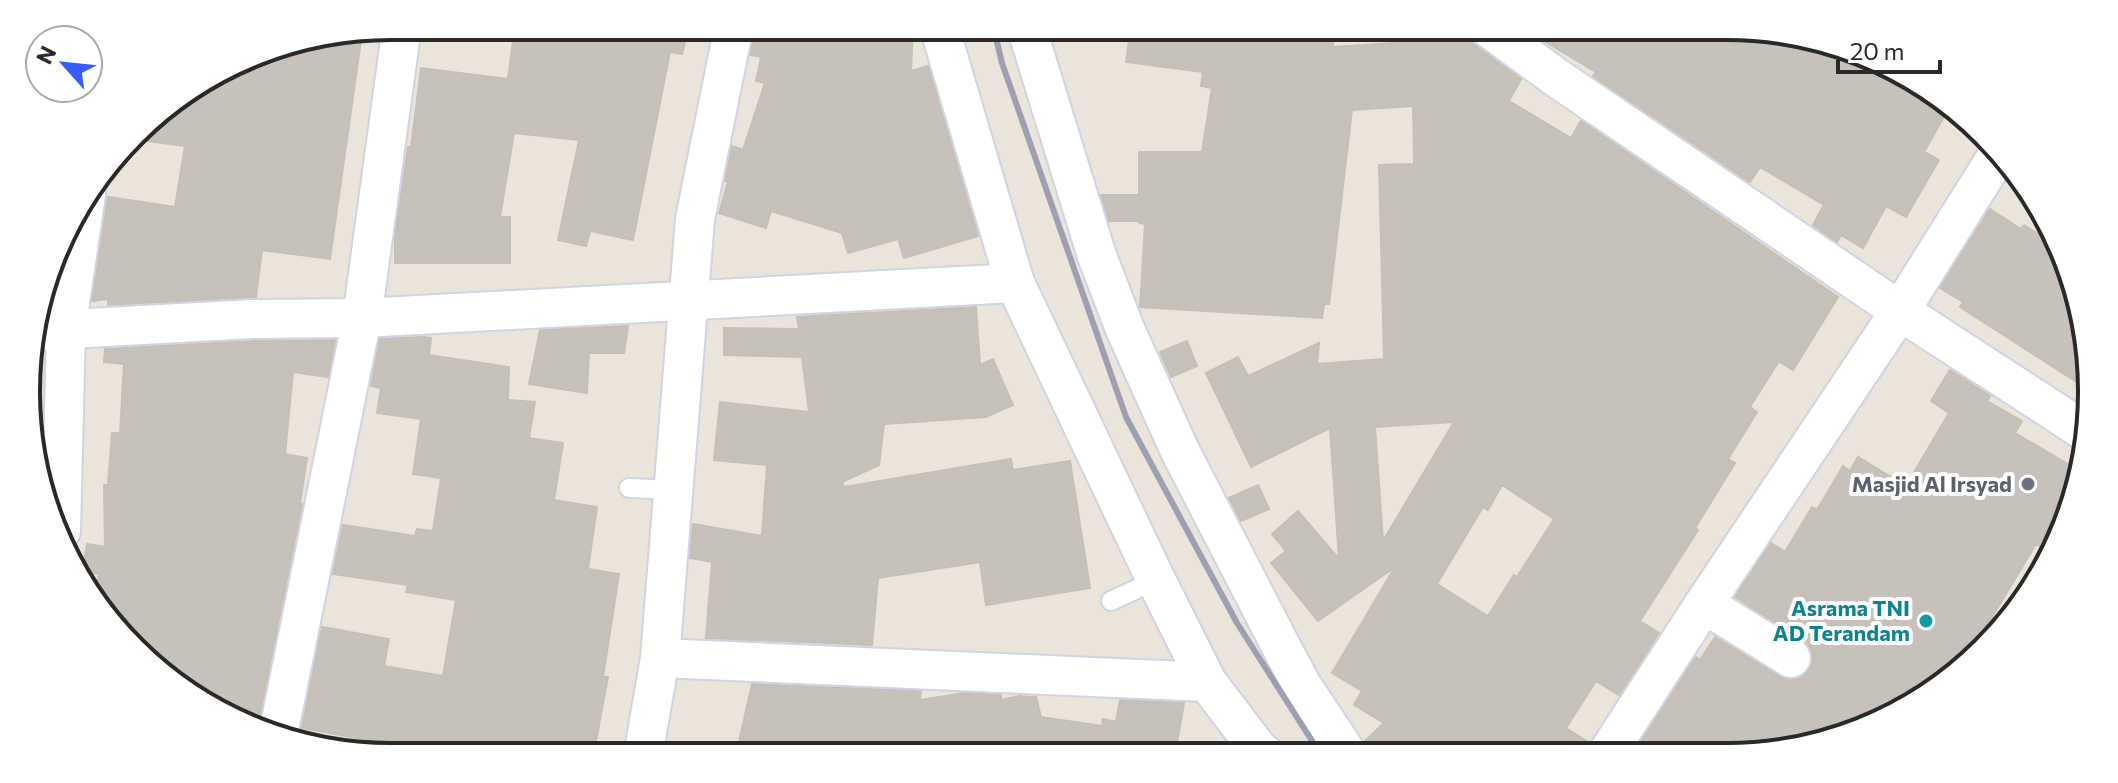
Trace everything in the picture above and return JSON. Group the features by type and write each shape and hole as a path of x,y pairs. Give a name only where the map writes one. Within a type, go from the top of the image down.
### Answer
{"street":[{"path":"280,724 362,318 400,40"},
{"path":"645,743 660,658 695,219 731,40"},
{"path":"943,40 1015,283 1207,682 1253,743"},
{"path":"1030,40 1097,256 1125,329 1180,451 1285,654 1340,743"},
{"path":"1505,40 1900,311 2076,425"},
{"path":"1614,743 1900,311 1993,162"},
{"path":"59,503 50,330 74,242"},
{"path":"50,330 252,319 362,318 1015,283"},
{"path":"1704,604 1791,658"},
{"path":"660,658 1207,682"}],"lane":[{"path":"629,488 675,490"},
{"path":"1111,601 1156,580"}],"building":[{"path":"513,40 686,40 682,54 670,52 633,240 590,231 586,246 558,240 579,140 514,133 500,217 510,217 510,263 395,263 395,237 421,68 508,79"},
{"path":"753,40 912,40 911,71 928,66 978,236 904,258 898,239 848,253 842,233 771,211 766,228 719,213 728,182 725,181 732,146 743,150 765,83 756,81 761,57 750,55"},
{"path":"1129,40 1306,40 1333,42 1333,47 1470,40 1521,79 1509,101 1571,138 1581,121 1838,297 1793,370 1779,361 1750,407 1757,412 1728,459 1735,463 1695,528 1698,530 1640,621 1659,633 1619,695 1596,681 1566,728 1588,743 1366,743 1384,723 1354,705 1362,691 1332,673 1395,567 1318,621 1271,563 1286,551 1272,534 1298,511 1339,559 1330,428 1251,467 1206,373 1238,357 1248,376 1319,343 1317,364 1384,359 1379,165 1414,164 1413,106 1352,110 1329,304 1324,304 1322,318 1140,307 1145,224 1139,221 1109,221 1101,195 1139,195 1139,152 1202,152 1212,88 1201,86 1203,72 1126,62","holes":["1454,422 1383,541 1375,427","1502,485 1554,519 1488,616 1437,584 1483,507 1488,510"]},
{"path":"1726,40 1772,43 1817,52 1882,76 1922,99 1944,116 1924,152 1939,160 1906,217 1886,206 1863,248 1841,235 1837,242 1813,225 1824,205 1760,167 1750,182 1593,76 1596,72 1544,41"},
{"path":"361,42 330,259 262,250 256,297 108,305 108,299 92,301 108,197 175,207 185,146 145,141 196,99 236,76 301,52"},
{"path":"1990,209 2021,229 2024,225 2042,237 2066,301 2075,346 2078,383 1960,307 1963,302 1940,288"},
{"path":"976,307 980,365 993,359 1013,405 986,417 884,424 879,465 842,482 844,487 1011,459 1013,470 1070,461 1090,588 986,605 980,562 878,578 872,645 706,638 712,562 690,558 693,524 762,536 767,465 714,460 720,402 809,412 802,357 724,355 724,328 799,329 797,317"},
{"path":"628,326 624,353 589,353 587,393 529,384 540,330"},
{"path":"431,338 429,355 509,367 508,400 535,402 529,438 563,443 554,500 597,507 588,569 619,574 603,677 608,677 596,743 373,742 302,728 322,627 389,639 384,666 443,676 456,600 406,592 408,585 333,574 343,525 415,536 417,529 433,531 441,478 413,474 421,419 377,413 381,388 371,386 380,339"},
{"path":"335,340 328,377 293,372 285,454 307,458 302,504 260,717 196,684 160,656 127,623 97,584 99,574 90,572 84,561 87,544 105,547 104,485 108,485 112,433 120,433 124,364 104,362 105,349"},
{"path":"1187,341 1197,366 1171,377 1160,352"},
{"path":"1950,370 1990,396 1987,401 2022,421 2015,433 2070,465 2042,547 2036,544 1984,630 1922,684 1882,707 1839,724 1772,740 1640,743 1696,657 1700,660 1715,637 1780,677 1791,680 1801,678 1809,670 1813,658 1811,648 1803,640 1735,597 1771,543 1785,552 1812,507 1817,510 1843,466 1850,471 1858,457 1906,486 1949,413 1931,401"},
{"path":"1258,485 1269,509 1241,521 1229,498"},
{"path":"752,684 921,691 920,700 965,693 1001,695 1001,700 1019,696 1036,697 1041,717 1102,726 1103,719 1116,722 1120,700 1184,703 1177,743 739,742"}],"railway":[{"path":"996,40 1126,417 1237,623 1313,743"}],"place":[{"name":"Masjid Al Irsyad","path":"2028,484"},
{"name":"Asrama TNI AD Terandam","path":"1926,621"}]}
